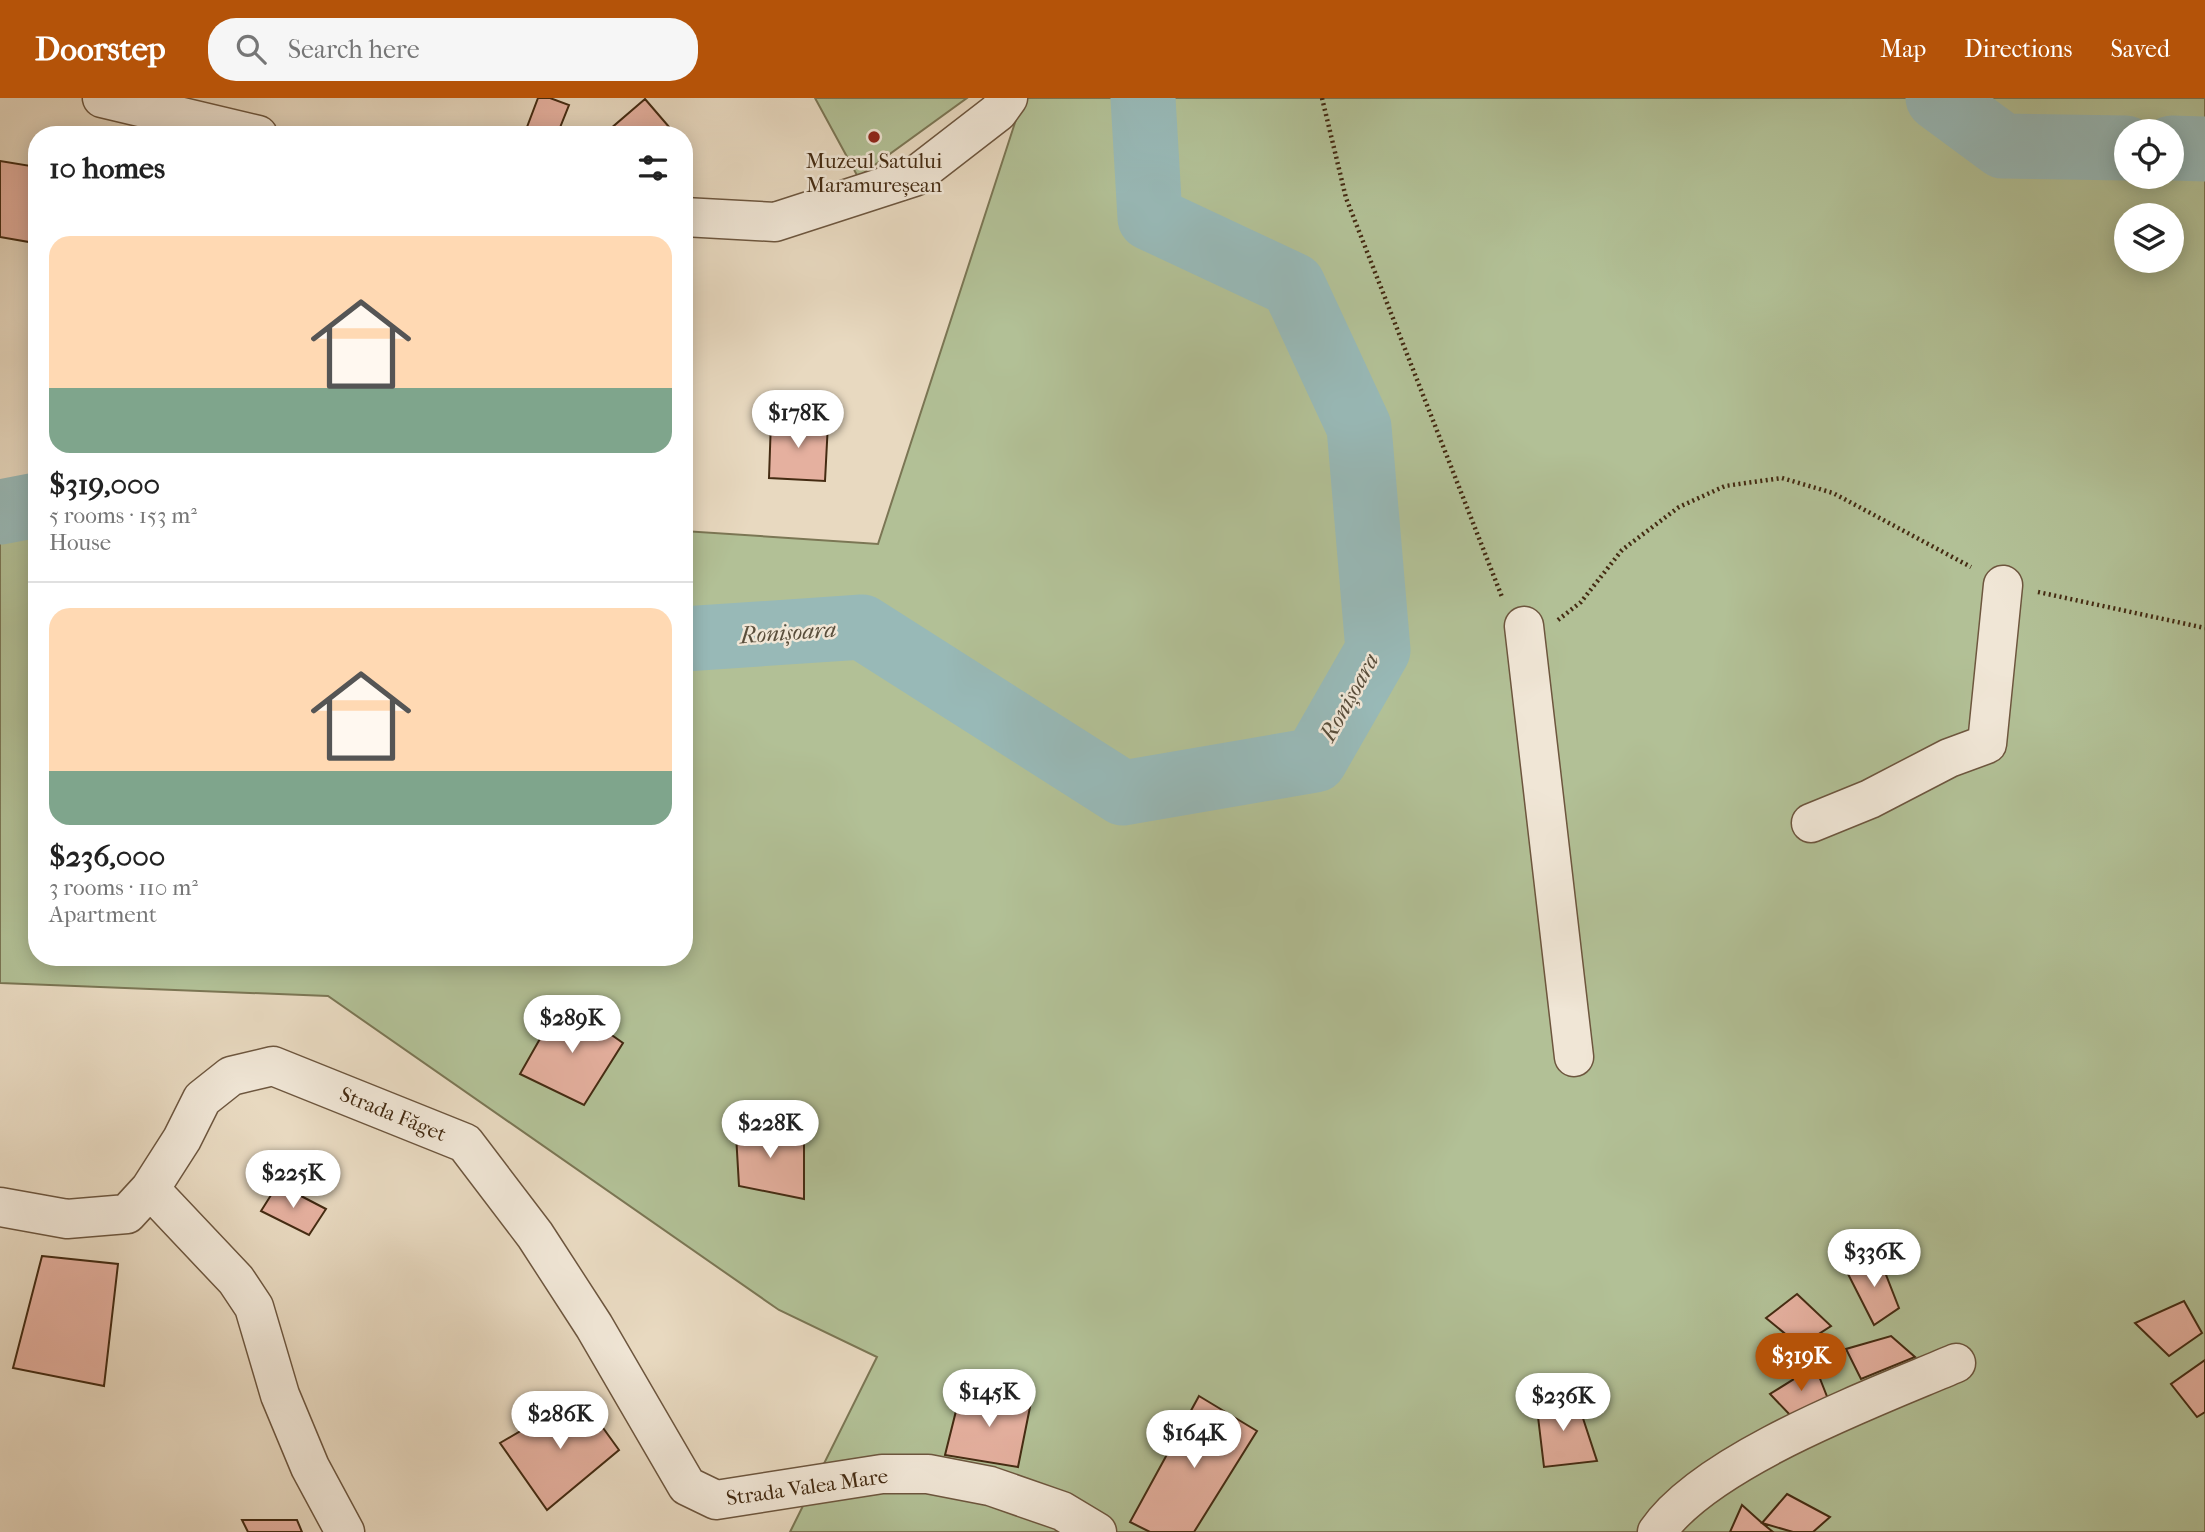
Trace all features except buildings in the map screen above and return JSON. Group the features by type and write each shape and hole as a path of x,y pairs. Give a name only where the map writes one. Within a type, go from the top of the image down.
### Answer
{"street":[{"path":"102,98 220,126"},
{"path":"693,217 775,222 914,177 998,112 1008,98"},
{"path":"1811,823 1870,799 1949,758 1987,744 2003,584"},
{"path":"1524,626 1574,1057"},
{"name":"Strada Făget","path":"0,1207 67,1219 127,1214 150,1189 202,1099 230,1076 273,1066 465,1143 536,1235 594,1326 687,1486 716,1500"},
{"path":"150,1189 236,1280 254,1307 280,1395 310,1467 345,1532"},
{"path":"1657,1532 1699,1488 1748,1460 1843,1411 1956,1363"},
{"name":"Strada Valea Mare","path":"716,1500 882,1474 928,1474 990,1486 1062,1511 1097,1532"}],"path":[{"path":"1322,98 1346,198 1501,596 1524,626 1555,622 1581,602 1622,550 1679,507 1725,486 1782,478 1833,493 2003,584 2205,628"}],"green space":[{"name":"Muzeul Satului Maramureșean","path":"815,98 967,98 858,177"},
{"path":"1023,98 2205,98 2205,1532 790,1532 877,1357 779,1310 328,996 0,983 0,484 28,486 28,966 693,966 693,532 878,544"}],"waterway":[{"name":"Ronișoara","path":"693,638 862,627 1123,793 1315,760 1378,650 1359,427 1293,285 1150,218 1143,98"},
{"name":"Ronișoara","path":"1938,98 2003,146 2114,148"},
{"name":"Ronișoara","path":"2184,148 2205,149"},
{"name":"Ronișoara","path":"0,512 28,507"}],"place":[{"name":"Muzeul Satului Maramureșean","path":"874,137"}]}
